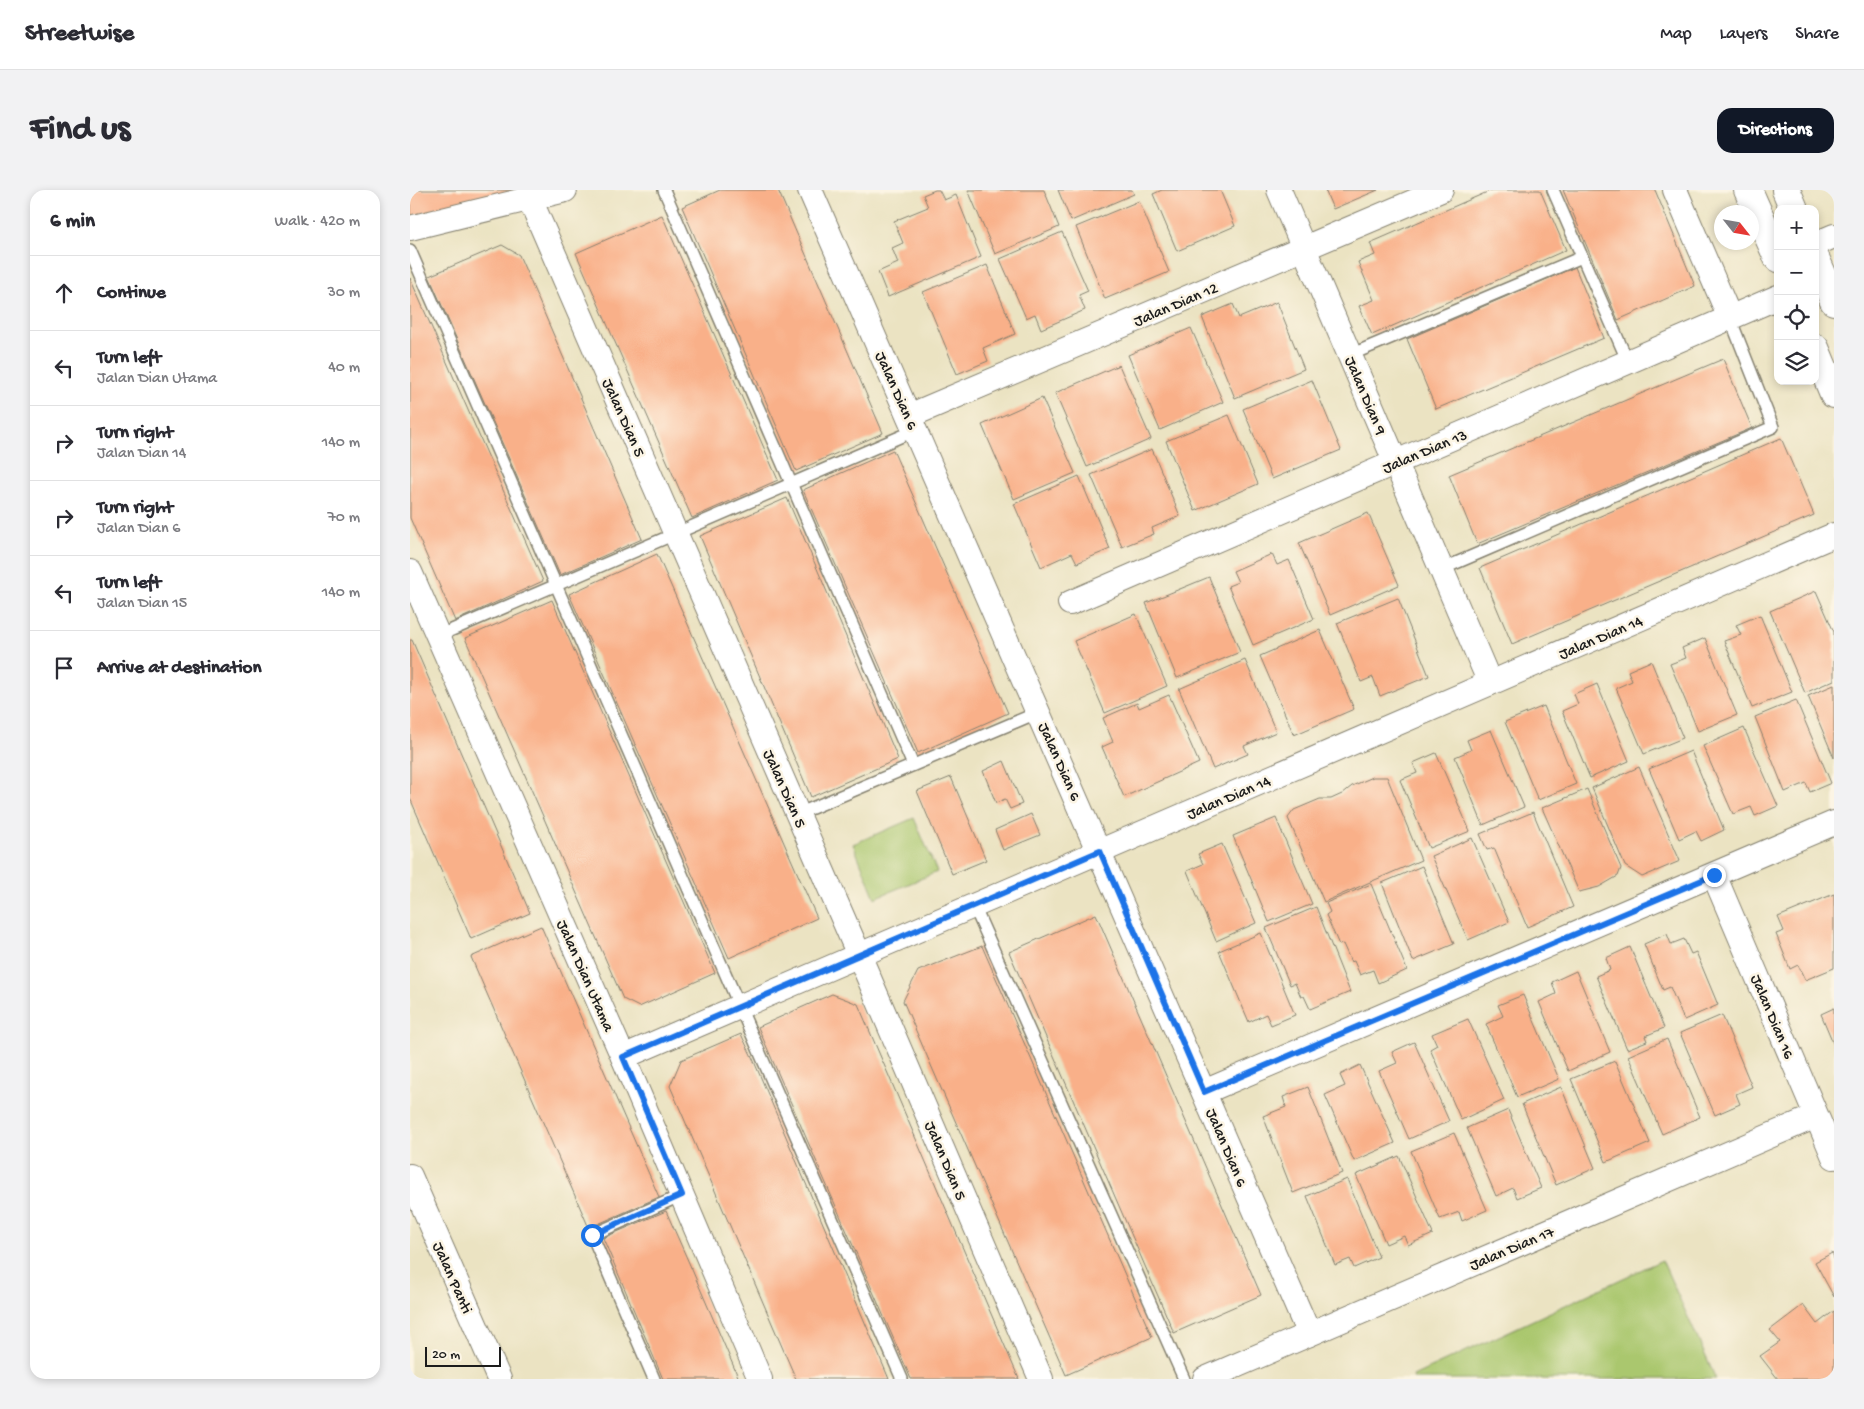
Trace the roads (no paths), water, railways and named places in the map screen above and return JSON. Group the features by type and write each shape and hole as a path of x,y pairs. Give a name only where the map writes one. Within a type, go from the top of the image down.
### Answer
{"street":[{"path":"410,228 565,190"},
{"name":"Jalan Dian 6","path":"810,190 1100,851 1309,1334"},
{"name":"Jalan Dian 9","path":"1279,190 1490,683"},
{"name":"Jalan Dian 12","path":"912,423 1304,248 1441,190"},
{"path":"1674,190 1730,318"},
{"path":"1748,190 1774,250"},
{"path":"1786,190 1792,205"},
{"name":"Jalan Dian 5","path":"530,199 859,955 1040,1379"},
{"path":"1819,242 1834,236"},
{"path":"1819,267 1834,301"},
{"name":"Jalan Dian 13","path":"1070,603 1774,299"},
{"path":"1819,358 1834,394"},
{"name":"Jalan Dian 14","path":"623,1057 1834,535"},
{"name":"Jalan Dian Utama","path":"410,572 623,1057 760,1379"},
{"path":"1204,1092 1834,823"},
{"name":"Jalan Dian 16","path":"1714,875 1834,1157"},
{"name":"Jalan Dian 17","path":"1205,1379 1816,1116"},
{"name":"Jalan Panti","path":"410,1176 499,1379"}],"lane":[{"path":"664,190 913,765"},
{"path":"1553,190 1628,362"},
{"path":"410,250 902,1379"},
{"path":"1350,355 1582,257"},
{"path":"1442,569 1774,427 1730,318"},
{"path":"438,636 791,484 912,423"},
{"path":"798,814 1039,712"},
{"path":"974,906 1184,1379"},
{"path":"654,1379 592,1235 682,1195"}]}
